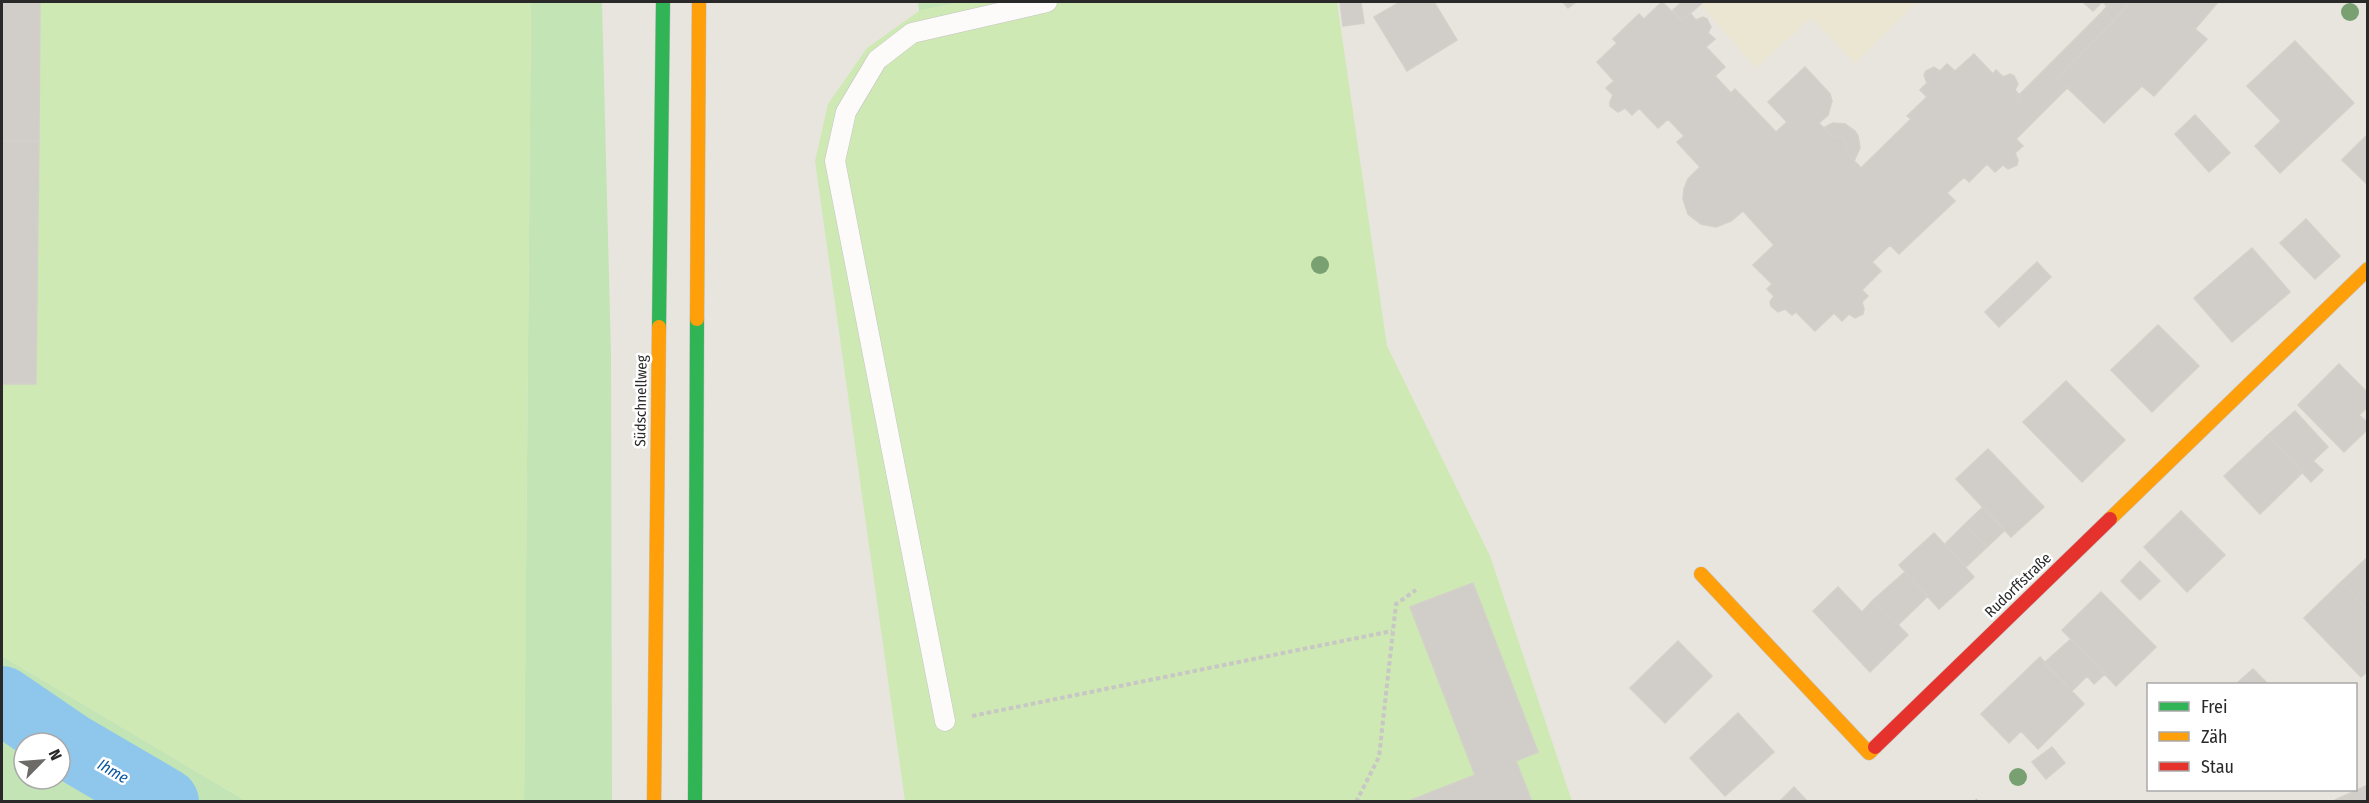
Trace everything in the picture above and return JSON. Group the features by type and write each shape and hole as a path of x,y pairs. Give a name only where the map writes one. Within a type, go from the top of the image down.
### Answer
{"main road":[{"name":"Südschnellweg","path":"654,801 663,2"},
{"path":"695,801 699,2"},
{"name":"Rudorffstraße","path":"1701,574 1869,753 2367,269"}],"lane":[{"path":"945,721 835,161 846,112 877,60 912,33 1047,2"}],"path":[{"path":"1356,801 1379,757 1396,604 1416,590"},
{"path":"945,721 1392,631"}],"shaded area":[{"path":"1698,2 1917,2 1855,63 1811,18 1756,68"}],"green space":[{"path":"2,2 531,2 524,801 246,801 2,656"},
{"path":"531,2 602,2 611,354 612,801 524,802"},
{"path":"918,2 961,2 919,11"},
{"path":"961,2 1337,2 1387,346 1490,556 1572,801 905,801 815,161 828,104 867,48 919,11"},
{"path":"2,656 246,801 2,802"}],"building":[{"path":"2,2 40,2 39,141 2,141"},
{"path":"1340,2 1361,2 1364,23 1343,26"},
{"path":"1400,2 1434,2 1457,40 1407,71 1374,17"},
{"path":"1563,2 1576,2 1568,8"},
{"path":"1662,2 1682,21 1690,13 1696,20 1703,17 1707,19 1711,27 1708,33 1715,39 1706,47 1725,67 1715,76 1731,93 1735,89 1776,132 1787,122 1768,102 1805,67 1830,94 1832,101 1828,115 1819,123 1833,138 1839,136 1843,138 1847,146 1845,151 1861,168 1911,119 1907,116 1927,97 1920,90 1927,83 1924,75 1926,71 1934,67 1940,71 1947,64 1955,71 1974,54 1993,74 1996,70 2003,77 2010,74 2014,76 2018,84 2015,90 2021,97 2017,101 2035,120 2016,139 2023,146 2015,153 2018,160 2017,165 2008,169 2003,165 1995,172 1987,164 1969,182 1964,177 1947,193 1955,201 1899,254 1890,245 1872,262 1881,271 1862,290 1868,296 1862,302 1863,314 1855,318 1849,314 1842,321 1834,313 1815,331 1796,312 1792,315 1785,309 1778,312 1771,306 1770,302 1774,296 1767,289 1772,284 1753,265 1774,245 1743,211 1731,221 1716,227 1701,224 1688,214 1683,199 1684,189 1688,179 1700,167 1677,142 1684,136 1668,119 1658,128 1639,108 1632,115 1625,108 1618,112 1610,106 1613,95 1606,88 1614,81 1597,62 1617,43 1613,39 1639,14 1644,19"},
{"path":"1682,2 1703,2 1682,21 1673,10"},
{"path":"2083,2 2102,2 2093,11"},
{"path":"2102,2 2131,2 2114,21 2103,11 2107,6"},
{"path":"2131,2 2218,2 2195,29 2207,39 2154,96 2142,86 2104,123 2057,78"},
{"path":"2103,11 2114,21 2057,78 2067,88 2035,120 2017,101 2021,97 2019,95"},
{"path":"2295,41 2354,103 2280,173 2255,146 2281,121 2247,86"},
{"path":"2195,115 2230,153 2209,172 2175,134"},
{"path":"1833,123 1845,124 1858,136 1860,148 1854,161 1845,151 1847,146 1843,138 1839,136 1833,138 1823,128"},
{"path":"2368,134 2368,185 2342,160"},
{"path":"2,141 39,141 36,384 2,384"},
{"path":"2306,219 2340,256 2315,279 2280,243"},
{"path":"2252,248 2290,292 2232,342 2194,298"},
{"path":"2037,262 2051,277 1999,327 1985,312"},
{"path":"2158,325 2199,366 2152,412 2111,370"},
{"path":"2339,364 2368,393 2368,407 2359,415 2368,423 2368,429 2344,452 2298,405"},
{"path":"2066,381 2125,440 2082,482 2023,422"},
{"path":"2295,411 2328,447 2313,461 2323,470 2311,482 2268,435"},
{"path":"2268,435 2303,472 2260,514 2224,476"},
{"path":"1988,449 2044,507 2011,537 1956,479"},
{"path":"1983,507 2005,530 1987,547 1965,524"},
{"path":"2181,511 2225,555 2187,592 2144,547"},
{"path":"1965,524 1987,547 1966,567 1945,544"},
{"path":"1934,533 1974,577 1939,609 1899,565"},
{"path":"2368,557 2368,611 2341,582"},
{"path":"2140,561 2160,581 2140,600 2121,581"},
{"path":"1905,572 1928,596 1898,625 1873,600"},
{"path":"2341,582 2368,611 2368,671 2361,677 2304,618"},
{"path":"1473,583 1538,752 1516,761 1532,802 1406,802 1475,775 1410,607"},
{"path":"1838,587 1862,612 1873,600 1908,635 1870,672 1813,611"},
{"path":"2101,592 2156,647 2116,686 2062,630"},
{"path":"2071,639 2105,674 2094,684 2087,676 2072,691 2044,663"},
{"path":"1678,641 1712,676 1665,723 1630,688"},
{"path":"2040,657 2084,704 2038,749 2021,731 2009,743 1981,714"},
{"path":"2253,669 2267,683 2237,683"},
{"path":"1738,713 1774,752 1725,796 1690,758"},
{"path":"2052,747 2065,763 2046,779 2032,762"},
{"path":"2368,785 2368,802 2331,802 2357,791"},
{"path":"1794,787 1808,802 1779,802"}],"waterway":[{"name":"Ihme","path":"2,700 71,747 165,802"}],"traffic: fast":[{"path":"659,327 663,2"},
{"path":"695,802 697,319"}],"traffic: slow":[{"path":"697,319 699,2"},
{"path":"2110,519 2368,269"},
{"path":"654,802 659,327"},
{"path":"1701,574 1869,753 1875,747"}],"traffic: jam":[{"path":"1875,747 2110,519"}]}
